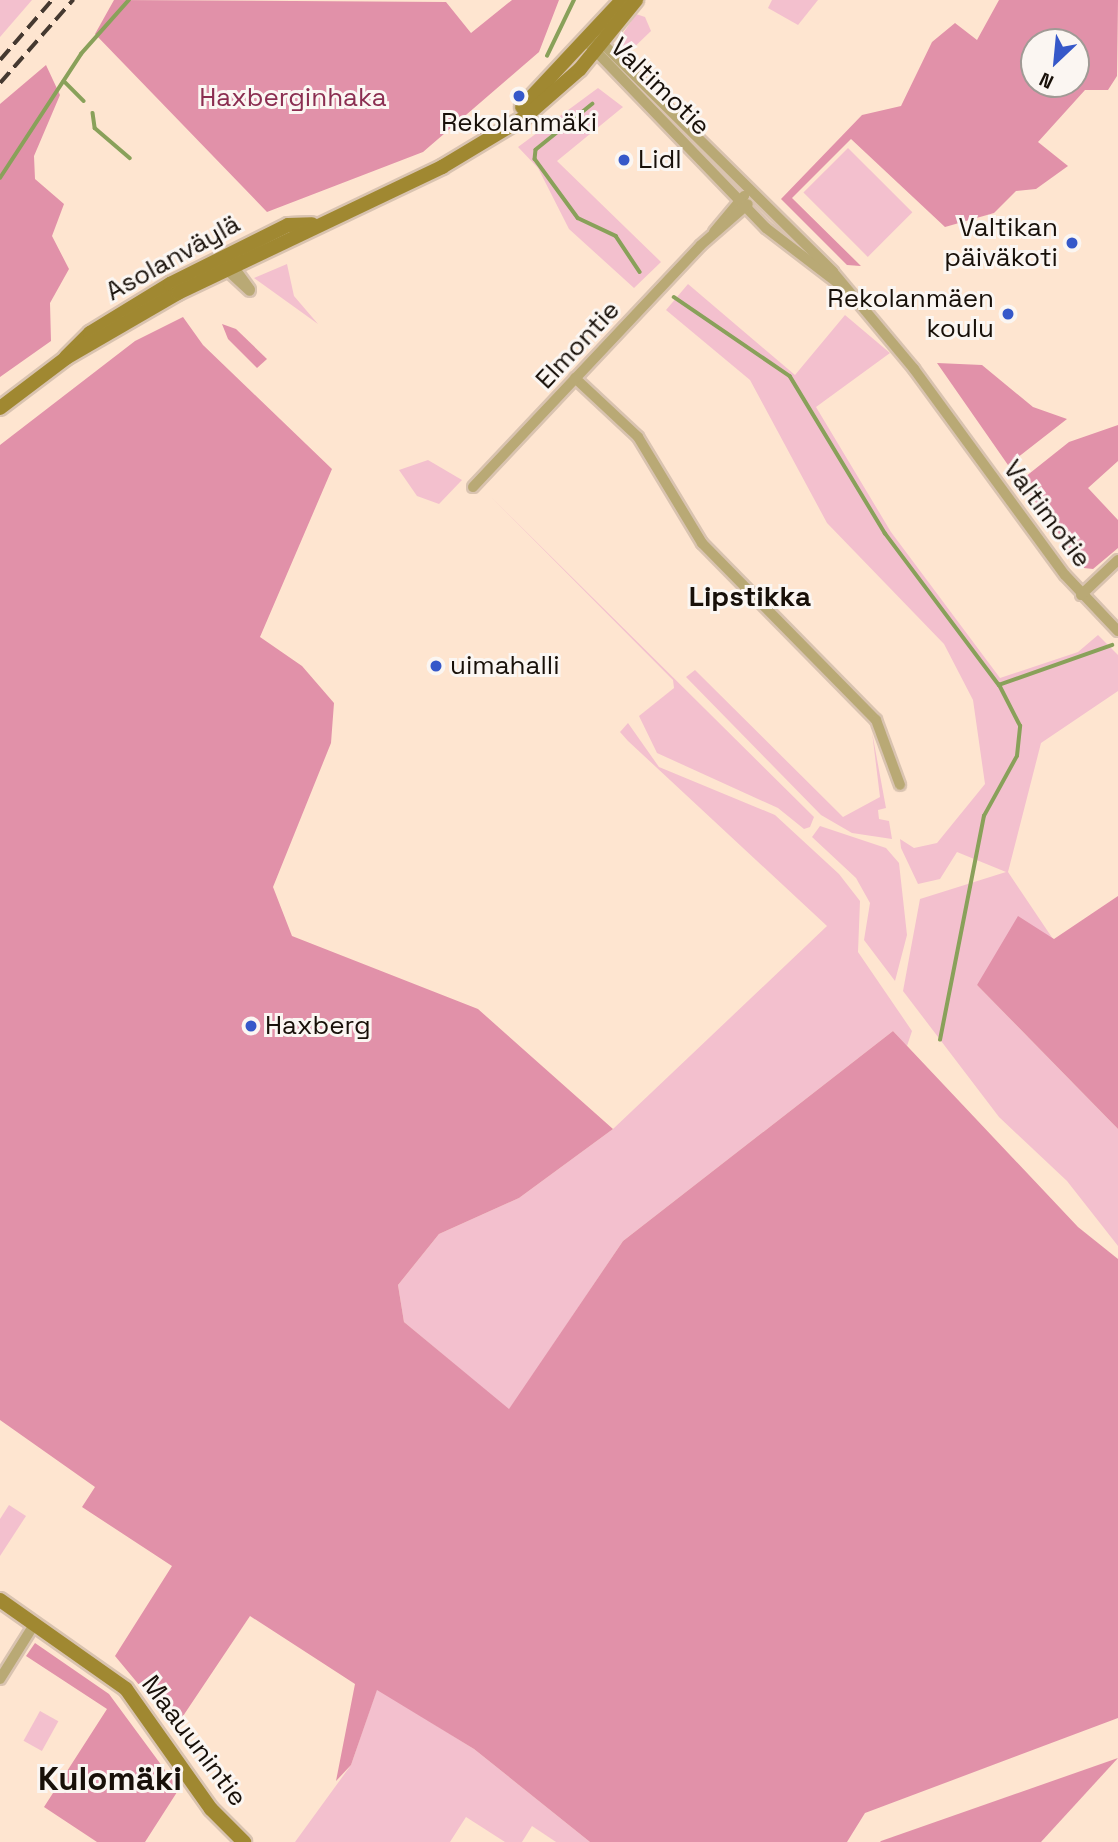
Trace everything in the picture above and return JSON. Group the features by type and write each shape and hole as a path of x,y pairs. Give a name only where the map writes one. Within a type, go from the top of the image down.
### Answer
{"main road":[{"name":"Asolanväylä","path":"595,47 622,0"},
{"name":"Asolanväylä","path":"0,408 66,358 227,264 442,167 525,117 595,47 636,0"},
{"name":"Maauunintie","path":"0,1600 126,1689 211,1809 244,1842"}],"street":[{"name":"Valtimotie","path":"595,47 751,193 844,287 914,369 1082,595 1118,631"},
{"name":"Valtimotie","path":"595,47 796,256 844,287"},
{"path":"738,198 751,193"},
{"path":"747,208 751,193"},
{"name":"Elmontie","path":"473,487 714,232 738,198"},
{"name":"Elmontie","path":"714,232 747,208"},
{"path":"575,378 638,438 702,542 876,720 900,785"},
{"path":"1082,595 1118,560"},
{"path":"0,1679 35,1623"}],"shaded area":[{"path":"0,0 32,0 0,37"},
{"path":"772,0 818,0 798,25 768,8"},
{"path":"636,14 645,17 651,31 624,57 620,38"},
{"path":"598,88 623,107 557,161 661,262 634,288 569,229 538,168 518,147"},
{"path":"848,148 912,212 868,257 803,193"},
{"path":"287,264 294,296 318,324 254,278"},
{"path":"688,284 795,375 845,315 890,353 816,407 891,532 1000,678 1078,652 1098,635 1118,655 1118,691 1041,743 1008,872 1053,939 977,985 1118,1129 1118,1246 1067,1181 999,1117 903,991 920,899 1006,872 957,852 940,879 918,884 901,848 900,839 914,848 937,843 985,784 973,700 944,644 827,523 750,380 666,310"},
{"path":"428,460 462,480 439,504 417,496 399,470"},
{"path":"491,497 814,817 810,827 804,829 778,808 657,753 639,716 674,688 673,680"},
{"path":"695,670 843,817 880,797 872,732 886,808 878,810 879,819 889,821 892,839 852,833 821,815 686,677"},
{"path":"628,723 659,767 775,815 839,874 860,901 858,952 912,1031 907,1046 893,1031 623,1241 509,1410 404,1322 398,1285 439,1234 519,1198 613,1129 827,926 628,741 620,732"},
{"path":"820,826 886,848 899,863 907,935 895,981 864,940 870,903 856,878 812,837"},
{"path":"9,1505 26,1516 0,1556 0,1519"},
{"path":"377,1689 474,1749 590,1842 556,1842 532,1826 522,1842 505,1842 466,1817 450,1842 295,1842 351,1765"},
{"path":"40,1711 58,1721 42,1751 24,1741"}],"green space":[{"name":"Haxberginhaka","path":"114,0 446,2 471,33 512,0 559,0 539,52 423,152 267,212 95,34"},
{"path":"999,0 1118,0 1117,76 1108,90 1090,90 1090,28 1020,28 1020,98 1078,98 1038,142 1068,166 1036,189 1016,191 994,213 945,227 851,139 792,198 861,266 847,265 781,199 862,115 901,106 932,42 955,23 977,40"},
{"path":"46,65 60,95 34,156 35,179 64,204 52,236 69,269 50,303 51,341 0,377 0,104"},
{"path":"183,317 203,345 332,469 260,637 302,666 334,703 331,743 273,887 292,936 478,1009 613,1129 519,1198 439,1234 398,1285 404,1322 509,1409 623,1241 893,1031 1078,1227 1118,1259 1118,1718 865,1813 847,1842 590,1842 474,1749 377,1690 351,1765 336,1781 355,1684 250,1616 175,1728 115,1656 172,1566 82,1507 95,1487 0,1420 0,445 135,341"},
{"path":"222,324 236,329 267,359 257,368 228,339"},
{"path":"937,363 982,365 1033,407 1067,419 1008,465"},
{"path":"1118,425 1118,461 1088,488 1118,520 1118,548 1093,569 1084,568 1020,481 1069,442"},
{"path":"1118,896 1118,1129 977,985 1018,916 1054,939"},
{"path":"35,1643 109,1694 179,1789 145,1842 97,1842 44,1807 107,1709 26,1656"},
{"path":"1118,1758 1041,1842 880,1842 881,1841"}],"waterway":[{"path":"0,178 81,54 129,0"},
{"path":"547,56 574,0"},
{"path":"64,81 84,101"},
{"path":"593,104 536,150 535,159 578,218 616,236 640,272"},
{"path":"93,113 95,128 130,158"},
{"path":"674,297 790,376 885,533 999,685 1112,645"},
{"path":"940,1040 984,816 1017,756 1020,726 999,685"}],"railway":[{"path":"0,60 52,0"},
{"path":"0,83 73,0"}],"place":[{"name":"Rekolanmäki","path":"519,96"},
{"name":"Lidl","path":"624,160"},
{"name":"Valtikan päiväkoti","path":"1072,243"},
{"name":"Rekolanmäen koulu","path":"1008,314"},
{"name":"uimahalli","path":"436,666"},
{"name":"Haxberg","path":"251,1026"}],"district":[{"name":"Lipstikka","path":"750,596"},
{"name":"Kulomäki","path":"110,1780"}]}
